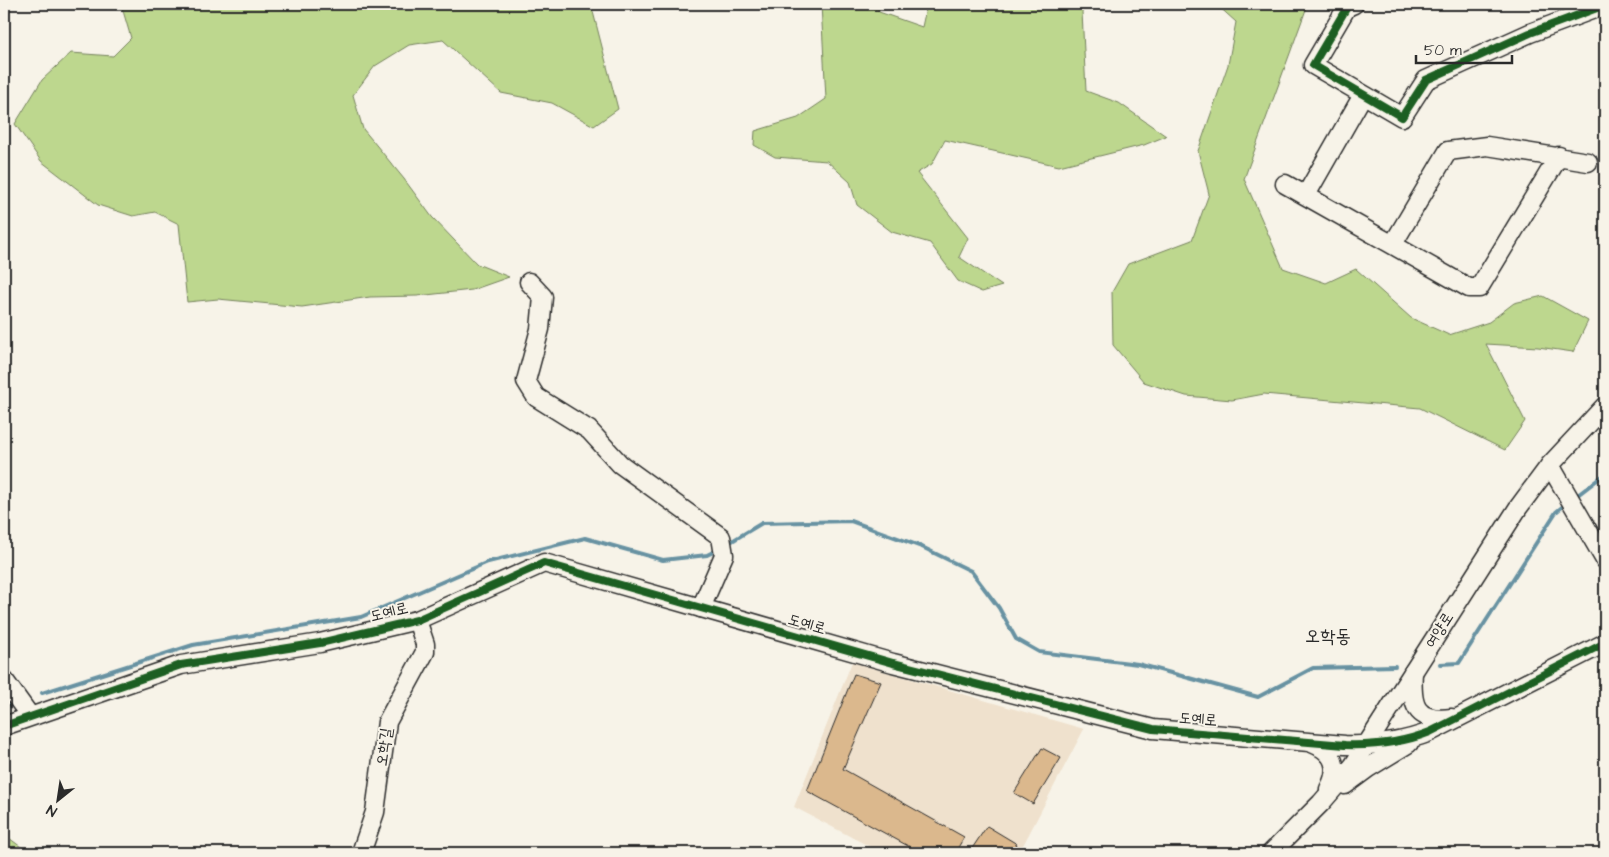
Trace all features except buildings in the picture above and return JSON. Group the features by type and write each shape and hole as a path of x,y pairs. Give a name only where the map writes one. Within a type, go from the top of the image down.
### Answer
{"street":[{"path":"1354,4 1347,7 1313,65 1402,117 1426,80 1530,33 1605,5"},
{"path":"1306,195 1363,94"},
{"path":"1393,244 1448,151 1486,146 1588,162"},
{"path":"1285,184 1469,288 1479,288 1559,156"},
{"path":"529,282 543,297 540,329 526,381 536,397 589,430 620,464 721,537 724,554 700,608"},
{"name":"여양로","path":"1271,853 1321,803 1353,766 1496,539 1550,465 1605,406"},
{"path":"1550,465 1605,560"},
{"name":"도예로","path":"4,726 181,665 320,643 417,620 544,563 893,663 1153,729 1366,746 1410,740 1430,732 1605,643"},
{"name":"오학길","path":"361,853 375,812 387,722 425,652 425,644 417,620"},
{"path":"1413,671 1412,694 1414,706 1421,714 1438,720 1455,718"},
{"path":"4,680 30,716"},
{"path":"1321,803 1368,768 1430,732"},
{"path":"1307,741 1322,747 1335,761 1334,781 1321,803"}],"shaded area":[{"path":"852,662 1084,729 1019,853 882,853 794,807"}],"green space":[{"path":"121,4 591,4 618,109 594,126 552,103 501,93 443,40 409,45 375,66 353,95 363,129 432,217 477,264 509,277 472,290 417,296 370,297 302,307 218,299 187,302 179,224 155,212 133,216 98,205 41,161 15,124 42,80 71,53 113,56 131,38"},
{"path":"821,4 878,4 879,12 922,27 927,4 1087,4 1082,12 1086,91 1119,103 1166,136 1144,145 1059,166 945,140 932,164 917,173 968,238 959,257 1002,286 982,292 958,281 930,243 892,232 857,205 850,182 827,161 775,157 754,145 755,131 798,118 826,99"},
{"path":"1216,4 1308,4 1244,179 1283,268 1326,283 1356,269 1411,318 1449,335 1489,322 1514,303 1543,296 1588,321 1573,352 1538,347 1486,344 1525,421 1505,450 1420,408 1264,394 1232,400 1186,396 1144,382 1113,345 1112,292 1128,264 1192,240 1209,194 1198,151 1228,65 1236,22"},
{"path":"9,838 29,853 4,853 4,847"}],"waterway":[{"path":"1579,494 1605,474"},
{"path":"1440,664 1459,663 1556,512 1562,507"},
{"path":"727,544 762,523 851,521 922,547 971,571 999,608 1016,639 1039,652 1138,664 1258,697 1313,668 1395,666"},
{"path":"42,693 193,645 361,617 488,562 585,538 663,560 707,555 719,549"},
{"path":"4,708 16,703"}],"cycle path":[{"path":"1354,4 1347,7 1313,65 1402,117 1426,80 1530,33 1605,5"},
{"path":"4,726 181,665 320,643 417,620 544,563 893,663 1153,729 1345,745 1388,743 1430,732 1605,643"}],"district":[{"name":"오학동","path":"1328,636"}]}
